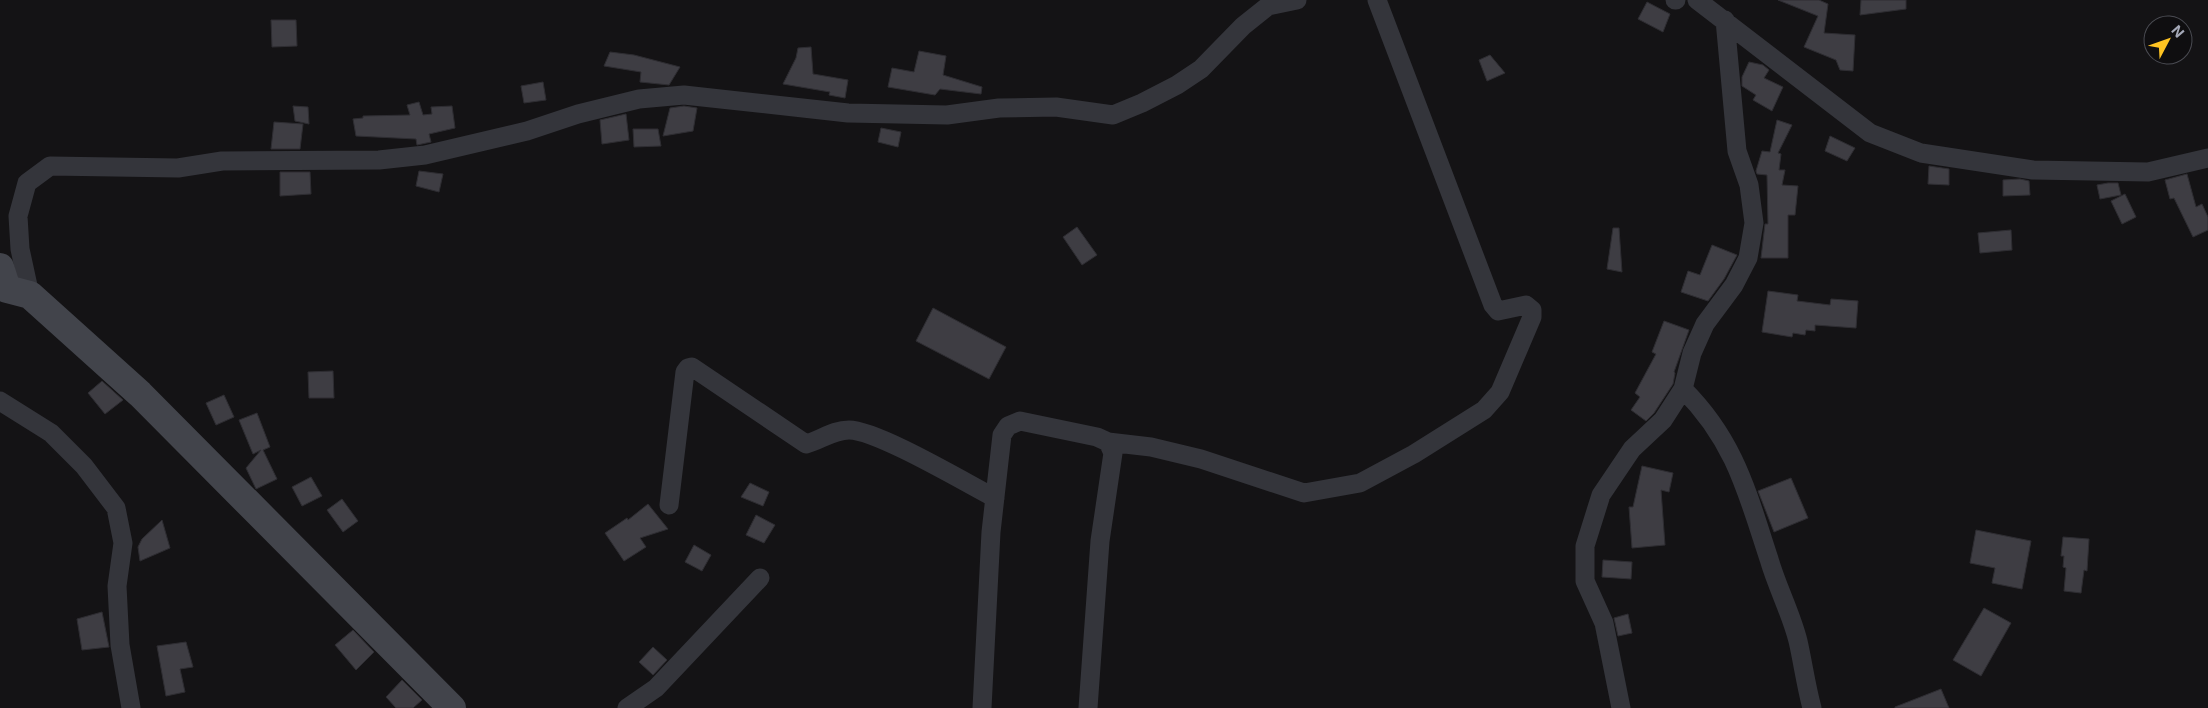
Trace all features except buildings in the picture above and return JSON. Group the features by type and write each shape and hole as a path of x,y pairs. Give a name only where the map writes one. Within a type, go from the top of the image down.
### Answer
{"street":[{"path":"30,294 20,249 18,216 27,183 50,166 178,168 222,162 379,160 425,155 527,131 578,114 639,99 684,96 858,113 947,115 999,108 1056,107 1113,115 1177,85 1201,69 1243,26 1268,6 1296,0"},
{"path":"982,708 995,498 1002,434 1008,426 1020,421 1097,437 1108,442 1151,447 1200,459 1304,493 1360,483 1414,454 1484,410 1500,392 1532,317 1532,310 1526,305 1498,311 1493,306 1377,0"},
{"path":"1697,0 1870,133 1920,153 2043,170 2148,172 2208,158"},
{"path":"1621,708 1604,623 1585,581 1584,546 1601,495 1632,449 1663,420 1683,389 1692,353 1705,324 1734,285 1748,258 1754,223 1749,185 1737,151 1725,20"},
{"path":"0,267 7,289 30,294 140,394 452,708"},
{"path":"669,505 684,372 692,367 806,444 830,433 850,430 875,436 995,498"},
{"path":"1683,389 1701,406 1721,434 1737,466 1798,641 1804,679 1812,708"},
{"path":"0,401 51,433 84,466 116,508 123,543 117,586 120,645 131,708"},
{"path":"1088,708 1100,541 1113,452 1108,442"},
{"path":"627,708 656,688 760,578"}]}
